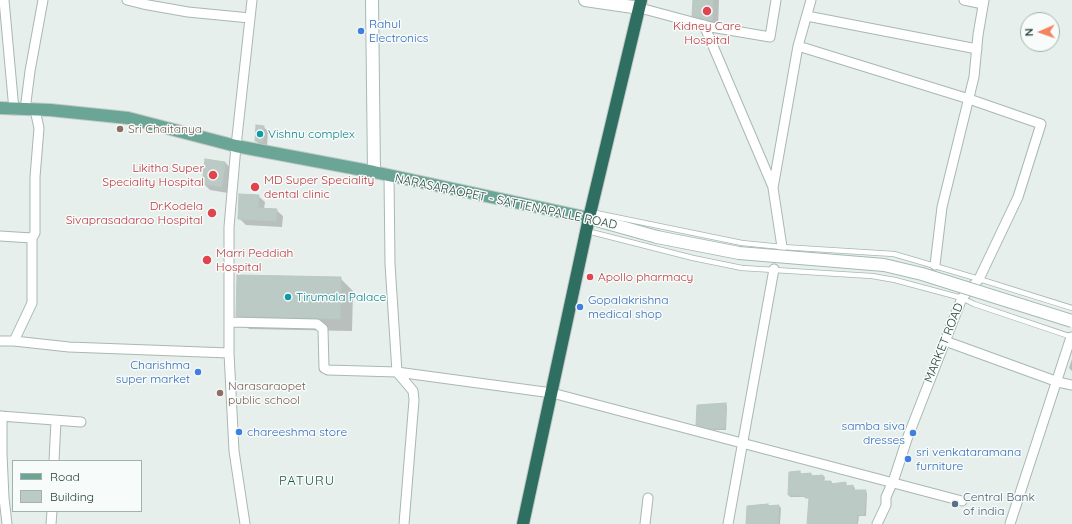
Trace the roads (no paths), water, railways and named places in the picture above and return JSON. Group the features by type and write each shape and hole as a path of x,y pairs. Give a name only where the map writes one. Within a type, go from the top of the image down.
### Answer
{"highway":[{"path":"523,524 590,215 640,4"}],"main road":[{"path":"372,0 374,172"},
{"path":"585,0 640,4"},
{"name":"NARASARAOPET - SATTENAPALLE ROAD","path":"0,108 128,118 236,146 590,215 657,237 739,253 884,265 922,274 1072,321"}],"street":[{"path":"4,0 25,110 39,128 35,177 35,233 32,238 32,303 14,341"},
{"path":"25,110 30,71 43,0"},
{"path":"127,0 188,12 250,18"},
{"path":"245,524 234,451 229,353 228,227 252,0"},
{"path":"640,4 711,27 770,37 776,0"},
{"path":"773,188 798,46 811,0"},
{"path":"935,265 942,207 974,77 984,2 964,0"},
{"path":"807,16 977,49"},
{"path":"704,25 773,188 782,247"},
{"path":"798,46 969,99"},
{"name":"MARKET ROAD","path":"877,524 886,505 886,497 907,439 962,298 979,279 1018,197 1041,124 969,99"},
{"path":"388,176 390,264 397,372 413,391 414,400 404,524"},
{"path":"0,236 32,238"},
{"path":"728,524 774,270"},
{"path":"229,322 317,324 323,329 324,368 328,370 397,372 552,393 962,501"},
{"path":"1010,524 1072,337"},
{"path":"0,341 14,341 69,347 229,353"},
{"path":"945,341 1058,382 1072,385"},
{"path":"7,524 2,498 1,416 81,422"},
{"path":"54,460 56,420"},
{"path":"645,524 648,498"},
{"path":"51,524 52,512"}],"lane":[{"path":"590,215 742,243 894,254 935,265 1072,308"},
{"path":"587,231 693,258 742,268 872,276 895,280 962,298 974,304 1072,337"}],"place":[{"name":"Kidney Care Hospital","path":"707,11"},
{"name":"Rahul Electronics","path":"361,31"},
{"name":"Sri Chaitanya","path":"120,129"},
{"name":"Vishnu complex","path":"260,134"},
{"name":"Likitha Super Speciality Hospital","path":"213,175"},
{"name":"MD Super Speciality dental clinic","path":"255,187"},
{"name":"Dr.Kodela Sivaprasadarao Hospital","path":"212,213"},
{"name":"Marri Peddiah Hospital","path":"207,260"},
{"name":"Apollo pharmacy","path":"590,277"},
{"name":"Tirumala Palace","path":"288,297"},
{"name":"Gopalakrishna medical shop","path":"580,307"},
{"name":"Charishma super market","path":"198,372"},
{"name":"Narasaraopet public school","path":"220,393"},
{"name":"chareeshma store","path":"239,432"},
{"name":"samba siva dresses","path":"913,433"},
{"name":"sri venkataramana furniture","path":"908,459"},
{"name":"Central Bank of india","path":"955,504"}],"district":[{"name":"PATURU","path":"307,481"}]}
